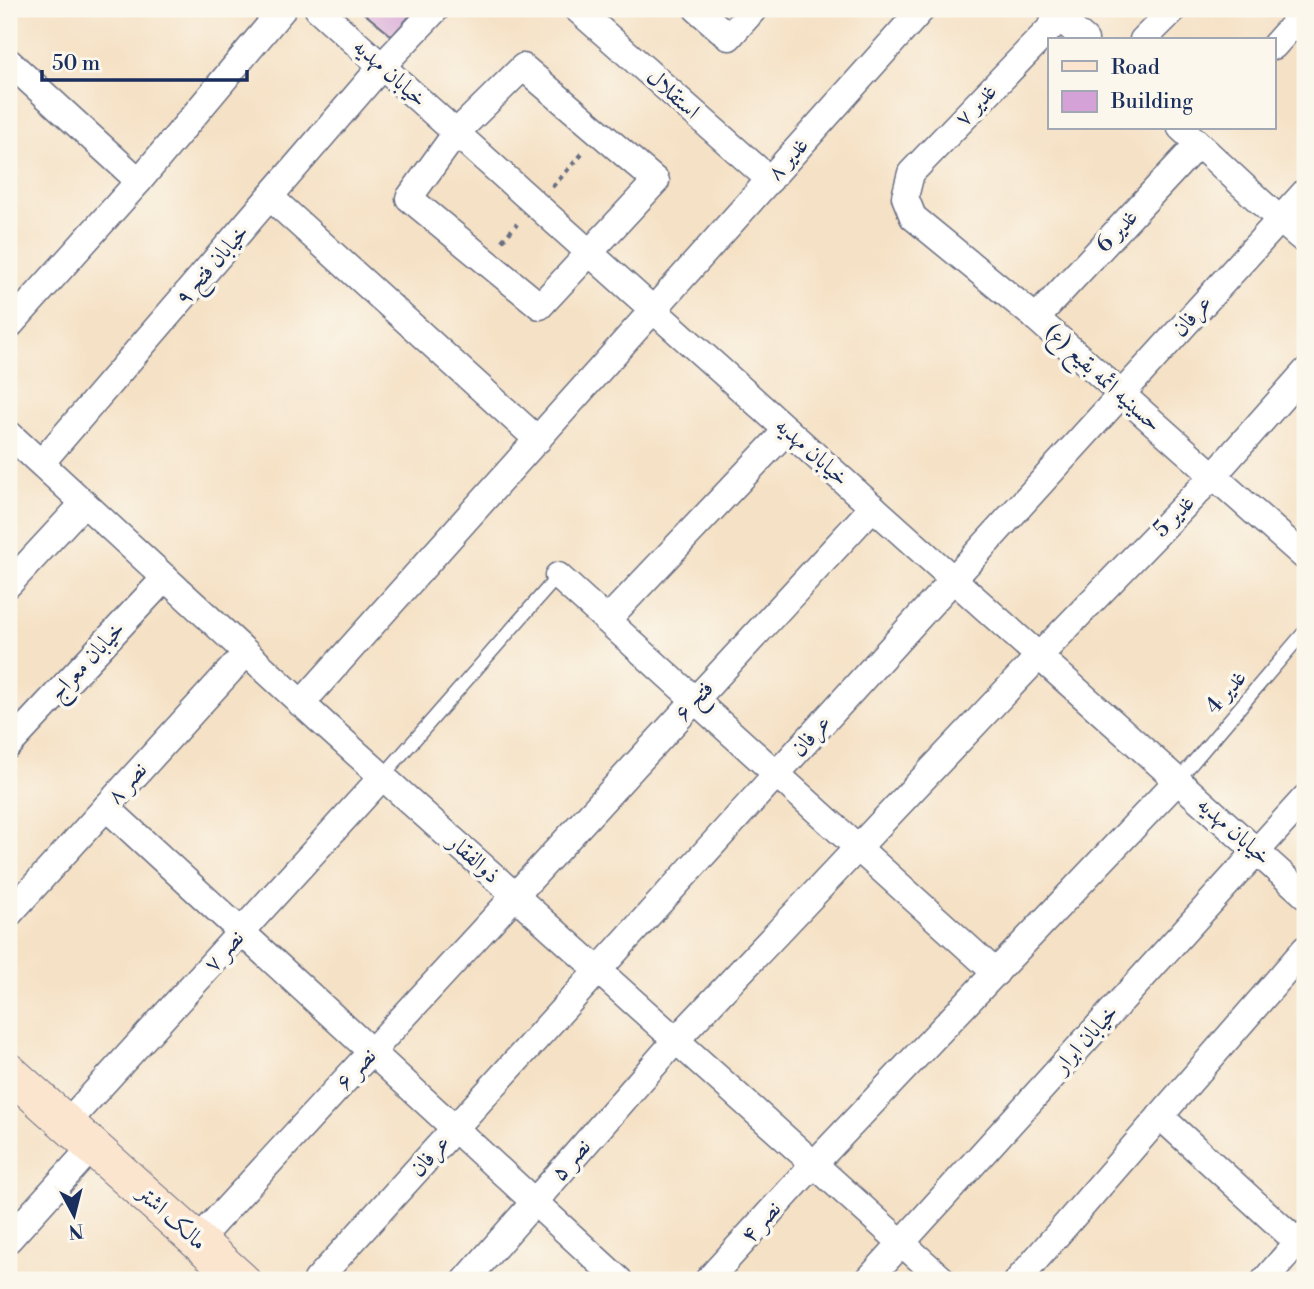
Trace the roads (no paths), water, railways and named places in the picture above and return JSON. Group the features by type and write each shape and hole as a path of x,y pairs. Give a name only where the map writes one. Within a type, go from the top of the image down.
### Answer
{"street":[{"path":"9,326 139,181 283,9"},
{"name":"خیابان مهدیه","path":"318,9 1305,895"},
{"name":"خیابان فتح ۹","path":"41,463 382,66 436,9"},
{"name":"استقلال","path":"577,9 770,180"},
{"path":"697,9 729,37 754,9"},
{"name":"غدیر ۸","path":"301,704 922,9"},
{"path":"1145,38 1174,9"},
{"path":"1055,13 1083,38"},
{"name":"غدیر ۷","path":"905,197 911,173 1055,13"},
{"path":"1276,42 1291,15"},
{"path":"9,62 139,181"},
{"path":"523,67 656,180 590,253 541,306 409,198 456,133 523,67"},
{"path":"1189,136 1305,241"},
{"name":"غدیر 6","path":"1036,318 1189,136"},
{"name":"عرفان","path":"317,1280 1305,192"},
{"path":"270,197 538,440"},
{"name":"حسینیه ائمه بقیع (ع)","path":"905,197 913,217 1036,318 1305,557"},
{"name":"غدیر 5","path":"857,847 1213,476 1305,372"},
{"path":"607,621 787,429"},
{"name":"ذوالفقار","path":"9,433 301,704 943,1280"},
{"path":"9,584 84,503"},
{"name":"فتح ۶","path":"515,896 873,507"},
{"path":"558,576 996,973"},
{"name":"خیابان معراج","path":"9,745 165,578"},
{"name":"نصر ۸","path":"9,914 246,653"},
{"name":"نصر ۷","path":"9,1239 79,1136 241,932 382,777"},
{"name":"نصر ۴","path":"708,1280 814,1164 1178,780"},
{"name":"خیابان ابرار","path":"868,1280 1305,798"},
{"path":"106,807 619,1280"},
{"name":"نصر ۵","path":"467,1280 676,1040 857,847"},
{"name":"نصر ۶","path":"197,1241 515,896"},
{"path":"1018,1280 1305,949"},
{"name":"مالک اشتر","path":"9,1073 241,1280"},
{"path":"1160,1116 1303,1242 1265,1280"}],"lane":[{"path":"382,777 558,576"},
{"name":"غدیر 4","path":"1178,780 1305,632"}]}
